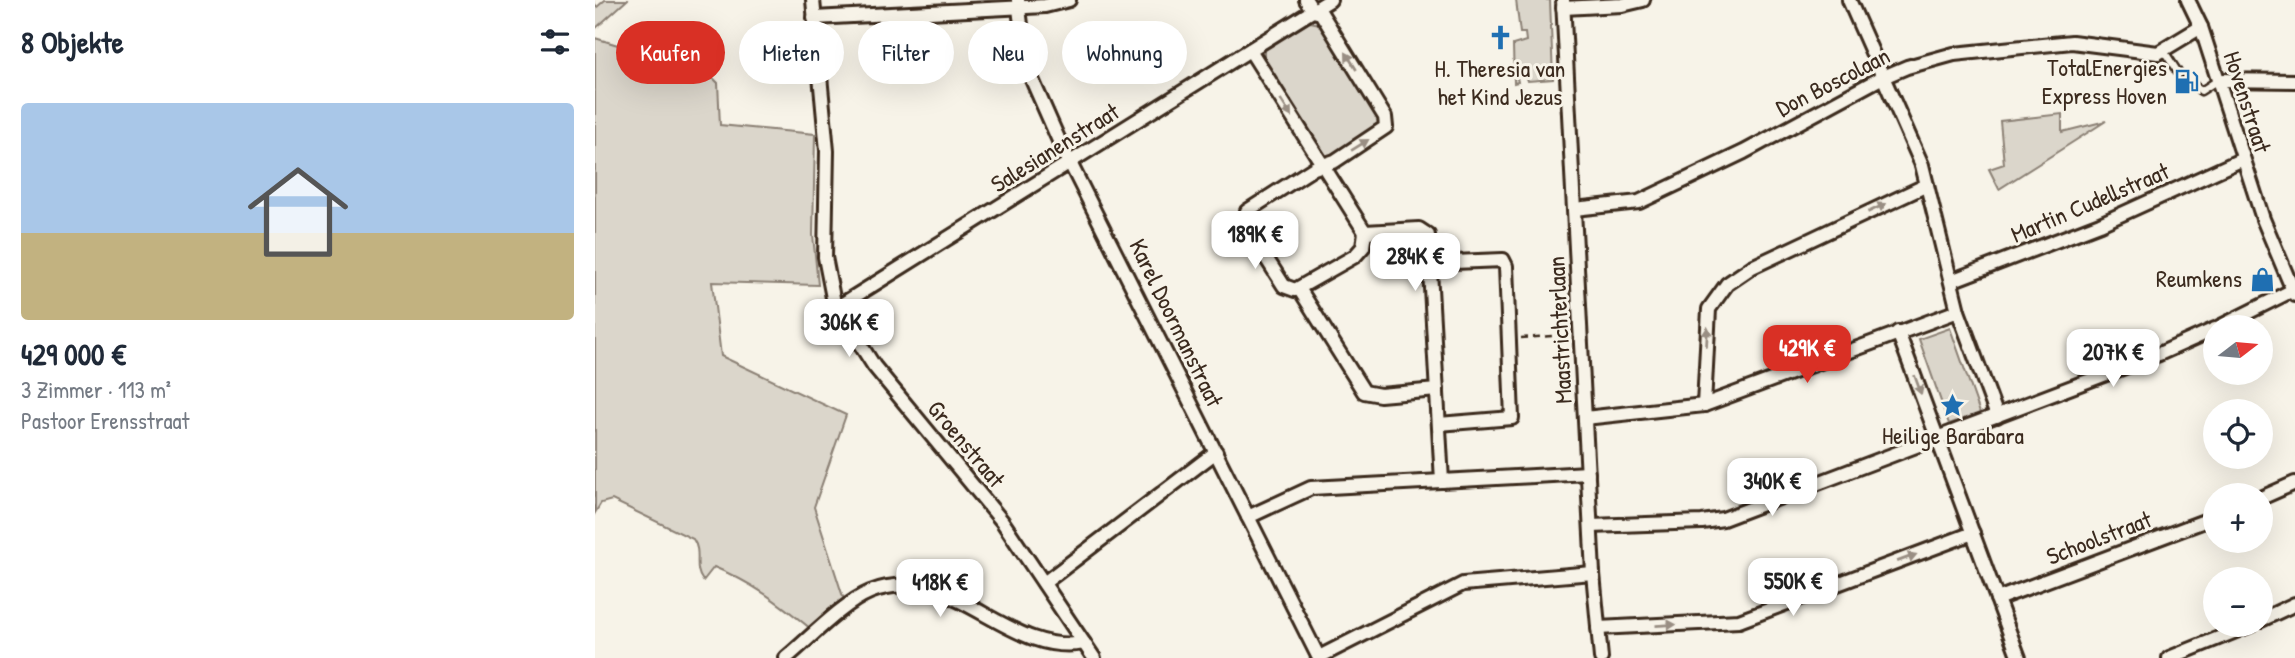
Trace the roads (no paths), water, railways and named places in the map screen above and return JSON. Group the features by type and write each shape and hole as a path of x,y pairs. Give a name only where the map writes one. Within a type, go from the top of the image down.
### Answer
{"street":[{"name":"Groenstraat","path":"813,0 827,151 825,257 829,287 837,308 874,366 1002,521 1094,658"},
{"path":"814,18 1069,0"},
{"name":"Salesianenstraat","path":"837,308 1250,50 1309,5 1330,0"},
{"path":"1563,4 1622,5 1643,0"},
{"path":"1849,0 1881,78 1922,165 1958,310 1997,416"},
{"name":"Hovenstraat","path":"2188,0 2201,27 2243,159 2294,291"},
{"name":"Karel Doormanstraat","path":"1018,4 1026,66 1319,658"},
{"name":"Maastrichterlaan","path":"1563,4 1593,573 1601,658"},
{"path":"1309,5 1321,13 1387,123 1382,131 1273,194 1243,216 1244,223 1284,286 1300,290 1364,392 1380,395 1437,390"},
{"path":"2164,51 2201,27"},
{"name":"Don Boscolaan","path":"1574,209 1639,202 1744,152 1881,78 1954,54 2072,42 2150,53 2164,51"},
{"path":"1250,50 1365,232 1363,247 1359,253 1300,290"},
{"path":"2218,80 2295,81"},
{"name":"Martin Cudellstraat","path":"1951,281 2100,225 2243,159"},
{"path":"1704,405 1709,309 1727,284 1752,267 1927,185"},
{"path":"1365,232 1422,230 1428,239 1442,481"},
{"path":"1429,263 1503,260 1506,266 1511,339 1512,418 1439,424"},
{"path":"2244,315 2294,291"},
{"path":"1585,418 1704,405 1958,310"},
{"path":"1898,332 2019,658"},
{"path":"1591,526 1714,521 1938,439 2159,354 2203,334"},
{"path":"1044,583 1216,452"},
{"path":"1248,517 1311,488 1588,473"},
{"path":"2273,493 2295,483"},
{"name":"Schoolstraat","path":"1997,599 2203,522"},
{"path":"1598,628 1739,621 1973,533"},
{"path":"1319,658 1463,584 1593,573"},
{"path":"786,658 857,599 877,590 895,587 927,593 1000,638"},
{"path":"2273,614 2295,604"},
{"path":"2169,658 2221,637"},
{"path":"1049,656 1070,651 1084,643"}],"lane":[{"path":"2164,51 2179,74"},
{"path":"2195,86 2201,91 2218,80"}],"place":[{"name":"H. Theresia van het Kind Jezus","path":"1500,38"},
{"name":"TotalEnergies Express Hoven","path":"2187,82"},
{"name":"Reumkens","path":"2262,279"},
{"name":"Heilige Barabara","path":"1953,405"}]}
